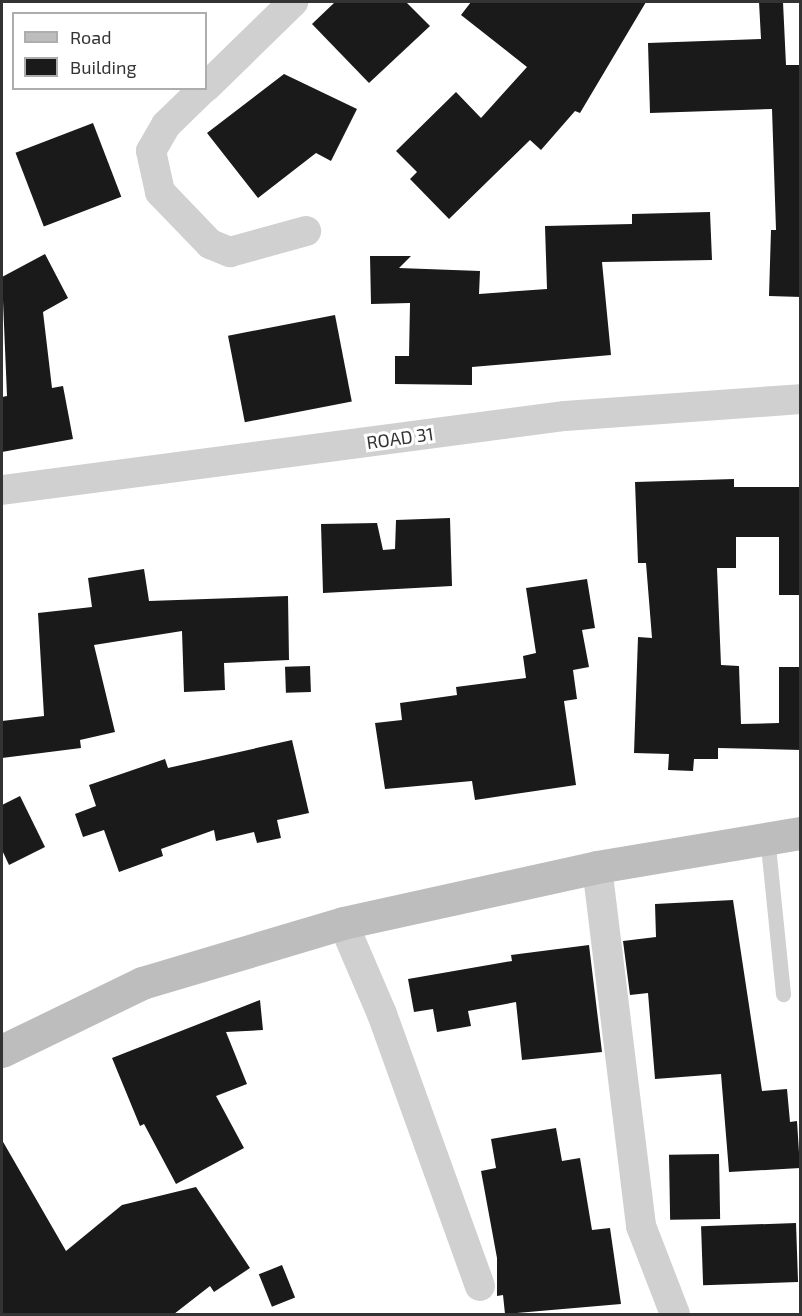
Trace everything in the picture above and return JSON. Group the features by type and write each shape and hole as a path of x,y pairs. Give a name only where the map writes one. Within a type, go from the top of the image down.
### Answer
{"street":[{"path":"207,86 293,2"},
{"path":"203,90 166,125 151,151 160,192 210,244 230,252 306,231"},
{"name":"ROAD 31","path":"2,490 565,416 801,399"},
{"path":"2,1051 142,983 343,923 597,867 767,836 801,833"},
{"path":"597,867 641,1226 675,1314"},
{"path":"343,923 382,1014 480,1286"}],"lane":[{"path":"767,836 783,994"}],"building":[{"path":"335,2 406,2 430,26 369,83 312,24"},
{"path":"471,2 646,2 580,113 575,111 541,150 530,140 449,219 410,179 417,172 396,151 456,92 481,118 527,67 461,15"},
{"path":"759,2 783,2 786,65 801,65 801,297 769,296 771,230 776,230 772,109 650,113 648,43 761,39"},
{"path":"284,74 357,109 331,161 316,153 258,198 207,133"},
{"path":"93,123 121,197 44,226 16,153"},
{"path":"710,212 712,260 602,262 611,355 472,367 472,385 395,384 395,356 409,356 410,303 371,304 370,256 411,256 399,268 480,271 479,294 547,289 545,226 632,224 632,214"},
{"path":"45,254 68,298 43,312 52,388 63,386 73,439 2,452 2,397 7,396 2,277"},
{"path":"335,315 352,401 245,422 228,336"},
{"path":"734,479 734,487 801,487 801,595 779,595 779,537 736,537 736,568 717,568 721,665 739,666 741,724 779,723 779,667 801,667 801,750 718,748 718,759 694,759 693,771 668,770 669,754 634,753 638,637 652,638 646,563 638,563 635,482"},
{"path":"450,518 452,586 323,593 321,524 377,523 383,550 395,549 396,520"},
{"path":"144,569 149,601 288,596 289,660 224,663 225,690 184,692 182,631 94,645 115,732 80,740 81,748 2,758 2,721 44,716 38,613 92,607 88,578"},
{"path":"587,579 595,628 582,630 589,667 573,670 577,699 564,701 576,785 475,800 472,781 385,789 375,723 402,720 400,703 457,695 456,687 526,678 523,656 536,653 526,588"},
{"path":"310,666 311,692 286,693 285,667"},
{"path":"292,740 309,813 277,820 281,838 257,843 254,832 216,841 214,830 161,849 163,856 119,872 104,830 83,837 75,814 96,806 89,785 165,759 168,768"},
{"path":"20,796 45,847 9,865 2,850 2,805"},
{"path":"733,900 762,1091 787,1089 790,1122 797,1121 800,1168 729,1172 721,1074 655,1079 648,993 630,995 623,941 656,937 655,904"},
{"path":"589,945 602,1052 522,1060 516,1002 468,1011 471,1026 437,1032 433,1009 414,1012 408,979 512,961 511,955"},
{"path":"260,1000 263,1030 226,1032 247,1084 216,1096 244,1148 176,1184 144,1124 140,1126 112,1058"},
{"path":"556,1128 562,1161 580,1158 592,1230 610,1228 621,1304 505,1314 503,1295 497,1296 497,1258 481,1171 496,1168 491,1139"},
{"path":"2,1140 66,1251 122,1205 196,1187 250,1268 214,1292 210,1286 174,1314 2,1314"},
{"path":"719,1154 720,1219 670,1220 669,1155"},
{"path":"796,1223 798,1282 703,1285 701,1226"},
{"path":"282,1265 295,1297 272,1307 259,1274"}]}
